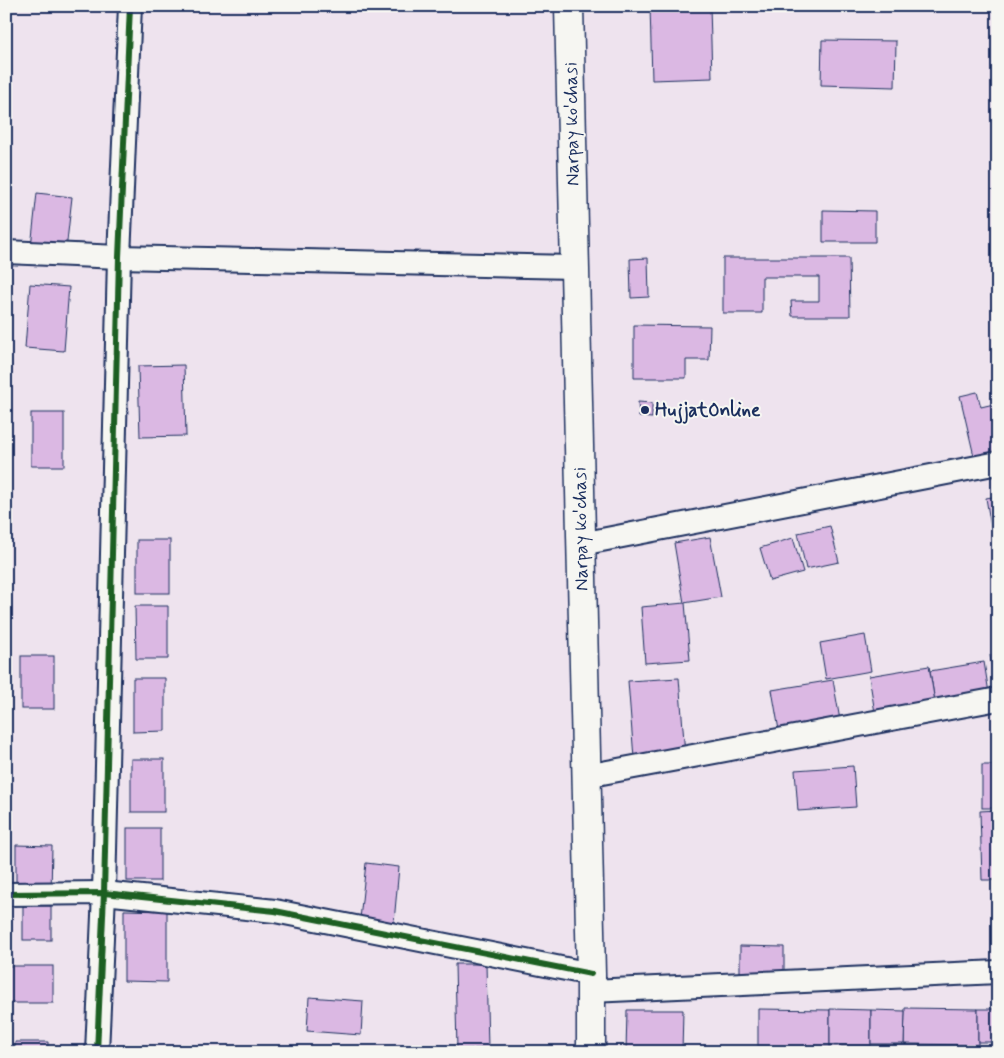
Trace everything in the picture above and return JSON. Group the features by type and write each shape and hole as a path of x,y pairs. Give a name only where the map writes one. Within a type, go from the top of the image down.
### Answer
{"main road":[{"name":"Narpay ko'chasi","path":"569,6 582,544 591,1052"}],"street":[{"path":"97,1052 104,893 119,256 130,6"},
{"path":"6,252 575,267"},
{"path":"582,544 998,463"},
{"path":"586,776 998,699"},
{"path":"6,894 104,893 275,911 591,983 998,972"}],"building":[{"path":"650,6 710,6 712,78 652,80"},
{"path":"822,40 896,41 895,87 821,85"},
{"path":"37,193 72,197 65,259 30,256"},
{"path":"823,210 875,211 875,242 823,242"},
{"path":"648,258 649,297 631,298 630,259"},
{"path":"723,258 849,258 850,316 792,316 791,301 819,301 819,277 762,277 762,313 723,313"},
{"path":"30,284 69,287 64,351 25,348"},
{"path":"634,325 710,326 709,360 686,360 686,378 634,378"},
{"path":"184,365 186,436 140,437 138,366"},
{"path":"977,392 981,407 998,403 998,451 974,456 960,396"},
{"name":"HujjatOnline","path":"638,402 652,403 652,418 639,417"},
{"path":"31,413 64,413 64,466 31,466"},
{"path":"998,496 998,526 991,527 986,498"},
{"path":"830,526 839,562 806,569 798,533"},
{"path":"710,537 721,597 684,603 674,543"},
{"path":"793,538 803,572 770,581 760,548"},
{"path":"137,540 170,540 170,593 137,593"},
{"path":"685,603 690,660 645,663 641,607"},
{"path":"135,606 168,606 168,659 136,659"},
{"path":"865,635 871,671 826,679 820,643"},
{"path":"998,654 998,690 995,690 990,655"},
{"path":"21,656 54,656 54,709 21,709"},
{"path":"984,662 989,693 935,702 930,671"},
{"path":"929,666 936,708 876,719 869,676"},
{"path":"133,678 165,678 165,731 133,732"},
{"path":"679,678 685,754 634,758 628,681"},
{"path":"833,680 841,726 780,736 772,690"},
{"path":"131,759 164,759 164,812 131,812"},
{"path":"982,765 998,765 998,808 982,808"},
{"path":"853,766 856,807 798,811 795,770"},
{"path":"998,810 998,880 982,880 980,811"},
{"path":"127,828 160,828 160,881 127,881"},
{"path":"16,845 52,846 51,894 16,893"},
{"path":"366,863 399,867 394,922 360,919"},
{"path":"23,906 51,906 51,940 23,940"},
{"path":"124,910 167,911 167,982 124,981"},
{"path":"740,946 784,947 784,976 740,976"},
{"path":"455,964 486,964 488,1048 457,1049"},
{"path":"6,966 53,966 53,1003 6,1003"},
{"path":"309,997 363,1001 361,1035 307,1031"},
{"path":"905,1008 978,1009 978,1045 904,1044"},
{"path":"758,1009 830,1010 830,1047 758,1046"},
{"path":"830,1009 871,1010 871,1046 830,1046"},
{"path":"978,1009 998,1009 998,1042 978,1042"},
{"path":"627,1010 683,1010 682,1052 626,1052"},
{"path":"871,1010 905,1011 904,1044 871,1044"},
{"path":"15,1042 48,1042 48,1052 16,1052"}],"cycle path":[{"path":"97,1052 104,893 119,257 130,6"},
{"path":"6,894 104,893 275,911 591,974"}],"place":[{"name":"HujjatOnline","path":"645,410"}]}
